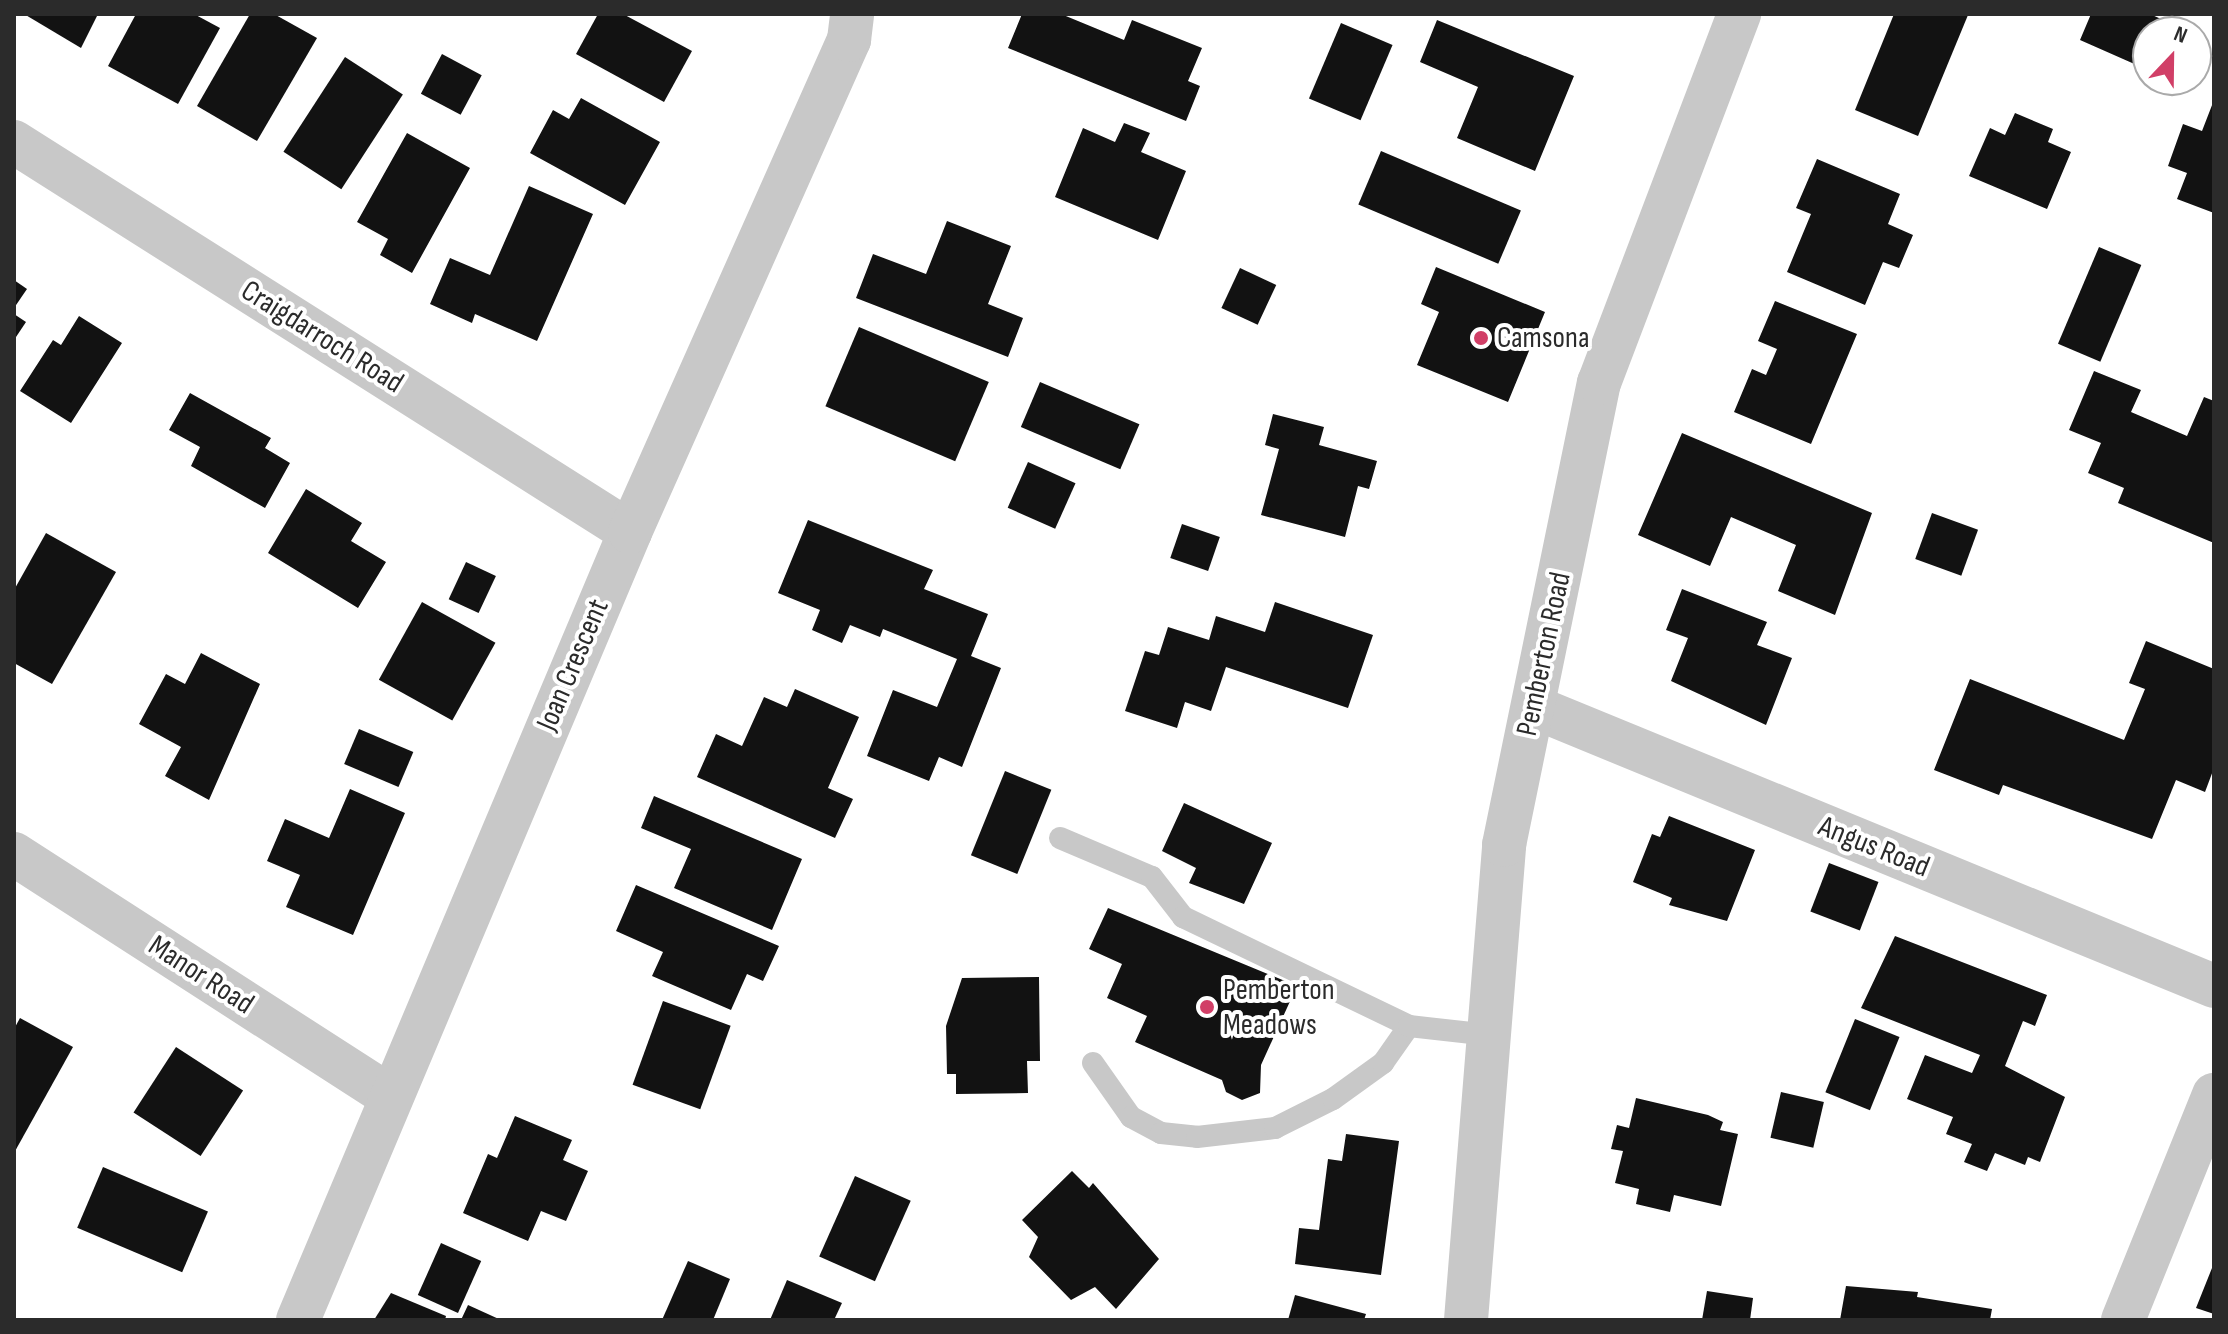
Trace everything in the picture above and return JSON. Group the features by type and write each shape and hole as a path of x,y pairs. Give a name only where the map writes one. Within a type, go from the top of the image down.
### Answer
{"street":[{"name":"Joan Crescent","path":"298,1320 389,1096 630,532 843,54 852,14"},
{"name":"Pemberton Road","path":"1466,1320 1504,845 1599,383 1739,14"},
{"name":"Craigdarroch Road","path":"14,142 630,532"},
{"name":"Angus Road","path":"1534,707 2214,986"},
{"name":"Manor Road","path":"14,854 389,1096"},
{"path":"2123,1320 2211,1110"}],"lane":[{"path":"1060,838 1152,877 1183,917 1409,1026 1489,1035"},
{"path":"1093,1063 1131,1117 1161,1133 1197,1137 1275,1128 1333,1099 1383,1063 1409,1026"}],"building":[{"path":"24,14 98,14 81,48"},
{"path":"136,14 194,14 220,28 178,104 108,66"},
{"path":"250,14 274,14 317,38 257,141 197,106"},
{"path":"598,14 623,14 692,51 664,102 576,54"},
{"path":"1022,14 1061,14 1124,40 1132,20 1202,48 1188,81 1200,86 1186,121 1008,48"},
{"path":"1894,14 1968,15 1918,136 1855,110"},
{"path":"2091,14 2154,16 2132,16 2132,63 2080,40"},
{"path":"1437,20 1574,76 1535,171 1457,138 1478,87 1420,62"},
{"path":"1341,23 1393,45 1361,120 1309,98"},
{"path":"442,54 482,75 461,115 421,94"},
{"path":"345,57 403,95 341,189 283,152"},
{"path":"581,98 660,142 625,205 530,153 553,110 569,119"},
{"path":"2214,100 2214,213 2177,199 2187,173 2168,166 2183,124 2202,131"},
{"path":"2015,113 2053,129 2048,142 2071,152 2047,209 1969,176 1990,128 2005,135"},
{"path":"1124,123 1150,133 1141,152 1186,171 1158,240 1055,197 1083,128 1115,142"},
{"path":"407,133 470,168 412,273 380,255 388,239 357,222"},
{"path":"1381,151 1521,210 1498,264 1358,204"},
{"path":"1817,159 1900,194 1888,224 1913,235 1899,268 1883,262 1865,305 1787,272 1811,214 1796,208"},
{"path":"529,186 593,214 537,341 475,314 472,323 430,304 450,258 490,275"},
{"path":"947,221 1011,246 988,304 1023,318 1008,357 856,298 873,254 926,274"},
{"path":"2099,247 2141,265 2100,362 2058,344"},
{"name":"Camsona","path":"1436,267 1545,312 1508,402 1417,365 1439,312 1421,304"},
{"path":"1240,268 1276,285 1258,325 1221,308"},
{"path":"14,280 27,289 14,308"},
{"path":"1775,301 1857,334 1811,444 1734,412 1752,369 1766,375 1777,349 1758,341"},
{"path":"14,314 26,322 14,340"},
{"path":"79,316 122,343 71,423 20,391 53,340 61,345"},
{"path":"859,327 989,382 955,461 825,406"},
{"path":"2094,371 2141,390 2131,412 2187,436 2204,397 2214,401 2214,543 2118,503 2124,488 2088,473 2101,443 2069,430"},
{"path":"1040,382 1139,424 1120,469 1021,427"},
{"path":"190,393 271,438 265,448 290,463 265,508 191,466 200,447 169,430"},
{"path":"1273,414 1324,427 1319,445 1377,461 1369,489 1358,486 1345,537 1261,515 1279,449 1265,445"},
{"path":"1682,433 1872,513 1835,615 1778,591 1796,545 1731,517 1710,566 1638,535"},
{"path":"1028,462 1076,483 1055,529 1008,508"},
{"path":"306,489 362,523 351,541 386,562 358,608 268,553"},
{"path":"1932,513 1978,530 1961,576 1915,559"},
{"path":"808,520 933,570 924,589 988,614 971,656 1001,668 962,767 939,757 929,781 867,756 893,690 937,707 957,659 883,629 880,637 850,625 842,643 812,630 820,610 778,593"},
{"path":"1182,524 1220,537 1208,571 1170,558"},
{"path":"46,533 116,572 52,684 14,663 14,590"},
{"path":"466,562 496,576 479,613 449,599"},
{"path":"1682,589 1767,622 1757,645 1792,658 1766,725 1671,681 1688,638 1666,630"},
{"path":"422,602 495,643 452,721 379,680"},
{"path":"1275,602 1373,635 1348,708 1226,667 1211,711 1185,702 1177,728 1125,711 1145,651 1159,655 1168,627 1209,640 1216,616 1265,632"},
{"path":"2146,641 2214,669 2214,768 2205,792 2176,780 2152,839 2003,785 1999,795 1934,770 1970,679 2124,740 2145,689 2129,683"},
{"path":"201,653 260,684 209,800 165,776 181,747 139,724 166,674 185,684"},
{"path":"795,689 859,717 828,788 853,799 835,838 697,777 716,734 742,746 764,697 787,707"},
{"path":"359,729 413,752 398,787 344,764"},
{"path":"1005,771 1051,790 1017,874 971,855"},
{"path":"350,789 405,813 353,935 286,907 300,875 267,861 285,819 329,838"},
{"path":"654,796 802,859 772,930 674,888 691,849 641,828"},
{"path":"1184,803 1272,843 1244,904 1189,883 1196,868 1162,851"},
{"path":"1669,816 1755,850 1727,921 1669,905 1672,898 1633,882 1652,834 1660,837"},
{"path":"1829,863 1878,882 1860,931 1810,912"},
{"path":"636,885 779,946 763,981 747,974 731,1010 652,976 663,952 616,931"},
{"name":"Pemberton Meadows","path":"1108,908 1297,986 1261,1065 1260,1093 1242,1100 1226,1092 1222,1080 1135,1042 1147,1016 1107,998 1122,964 1089,949"},
{"path":"1895,936 2047,995 2035,1026 2023,1021 2005,1066 2065,1097 2040,1162 2028,1157 2025,1165 1995,1153 1987,1171 1964,1162 1972,1144 1946,1134 1953,1117 1907,1099 1925,1055 1972,1073 1980,1055 1861,1008"},
{"path":"1039,977 1040,1061 1027,1061 1028,1093 956,1094 956,1074 947,1074 946,1026 962,978"},
{"path":"663,1001 731,1026 700,1109 633,1085"},
{"path":"20,1018 73,1047 14,1153 14,1029"},
{"path":"1855,1019 1900,1037 1870,1110 1825,1092"},
{"path":"176,1047 243,1091 201,1156 134,1112"},
{"path":"1781,1092 1824,1102 1813,1148 1770,1138"},
{"path":"1636,1098 1708,1115 1723,1122 1720,1130 1738,1134 1721,1206 1674,1195 1670,1212 1636,1204 1639,1189 1615,1183 1623,1151 1611,1149 1617,1125 1629,1128"},
{"path":"515,1116 572,1140 563,1160 588,1171 566,1221 541,1211 528,1241 463,1213 488,1154 497,1158"},
{"path":"1346,1134 1399,1141 1381,1275 1295,1264 1299,1228 1319,1230 1328,1159 1342,1161"},
{"path":"103,1167 208,1212 182,1272 77,1228"},
{"path":"1072,1171 1089,1188 1093,1183 1159,1259 1116,1309 1095,1287 1071,1300 1029,1257 1038,1237 1022,1220"},
{"path":"855,1176 911,1201 875,1281 819,1256"},
{"path":"441,1243 481,1261 458,1313 418,1295"},
{"path":"688,1261 730,1279 713,1320 662,1320"},
{"path":"2214,1263 2214,1314 2196,1308"},
{"path":"787,1280 842,1303 834,1320 770,1320"},
{"path":"1846,1286 1918,1292 1917,1297 1992,1309 1990,1320 1840,1320"},
{"path":"1707,1291 1753,1298 1750,1320 1702,1320"},
{"path":"391,1293 446,1316 445,1320 374,1320"},
{"path":"1295,1295 1366,1314 1364,1320 1288,1320"},
{"path":"468,1305 501,1320 461,1320"}],"place":[{"name":"Camsona","path":"1481,338"},
{"name":"Pemberton Meadows","path":"1207,1007"}]}
